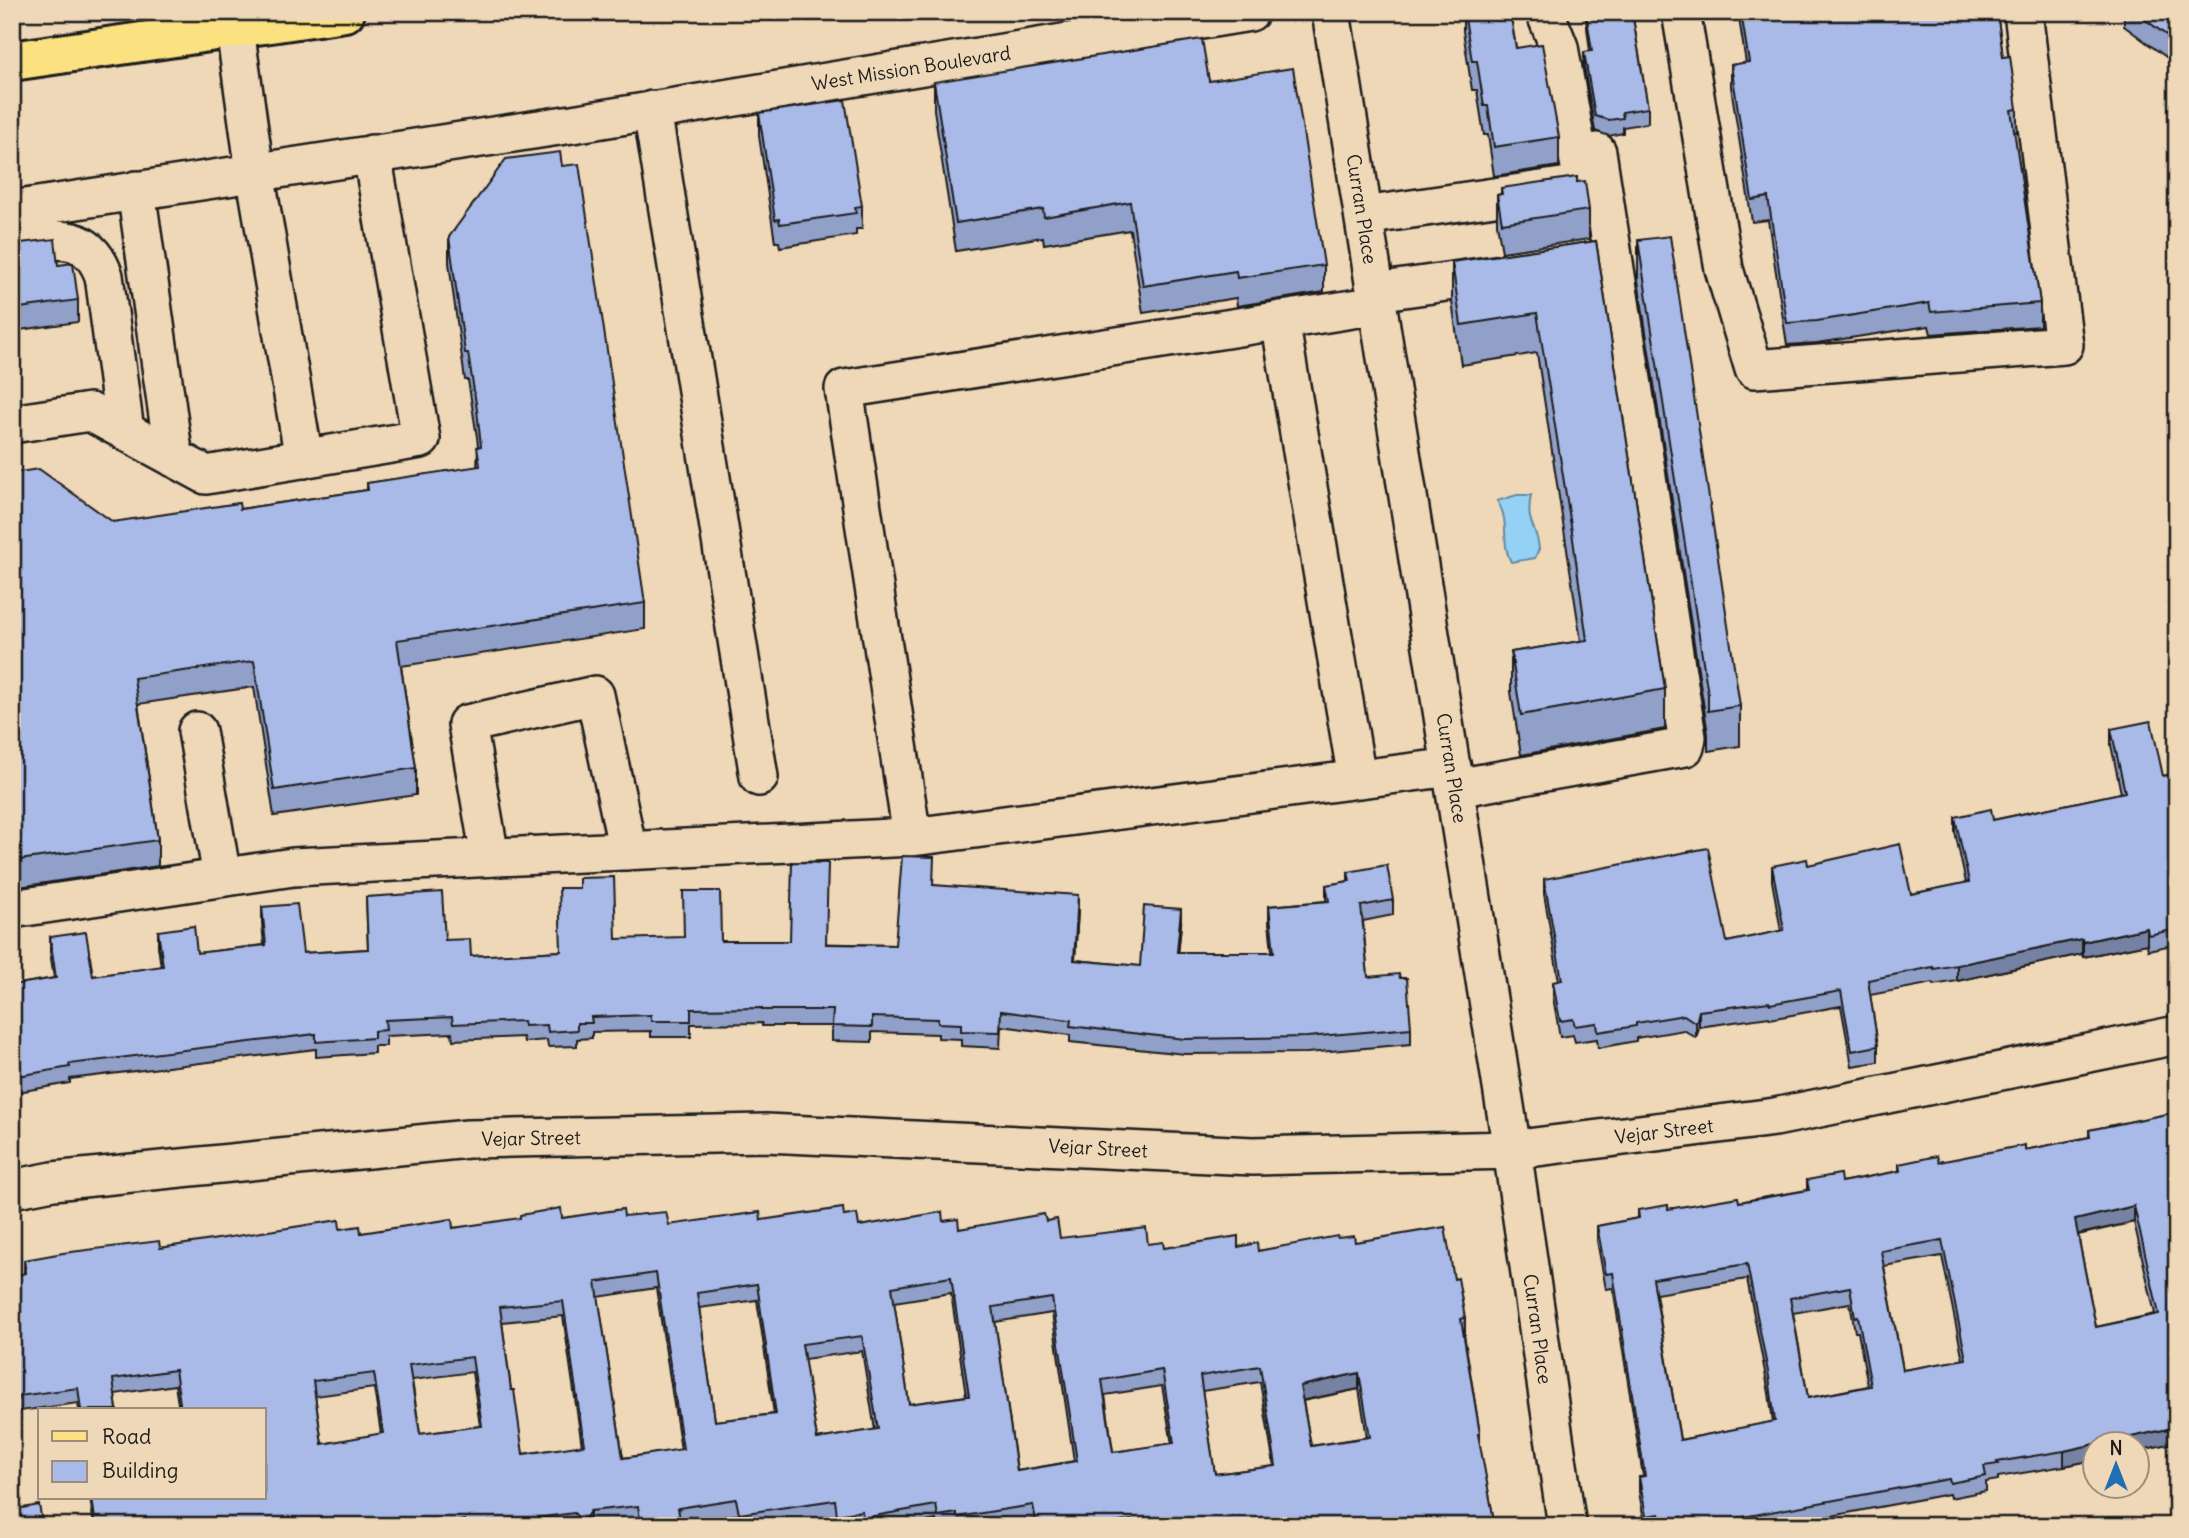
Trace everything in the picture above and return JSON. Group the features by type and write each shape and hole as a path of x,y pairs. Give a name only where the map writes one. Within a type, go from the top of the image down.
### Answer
{"main road":[{"path":"12,61 345,12"}],"street":[{"name":"West Mission Boulevard","path":"12,210 572,124 1250,12"},
{"name":"Curran Place","path":"1331,12 1454,777 1567,1526"},
{"path":"1364,216 1583,184 1559,47 1545,12"},
{"path":"1681,12 1724,269 1754,369 2064,345 2023,12"},
{"path":"235,29 255,172 304,459"},
{"path":"652,110 759,777"},
{"path":"12,909 293,867 912,837 1357,779 1454,777 1685,747 1686,737 1600,259 1597,152"},
{"path":"12,424 90,412 206,475 421,439 372,154"},
{"path":"136,190 174,458"},
{"path":"12,246 62,239 77,242 89,250 99,262 104,276 125,431"},
{"path":"912,837 844,389 1280,320 1533,269"},
{"path":"1280,320 1357,779"},
{"path":"490,857 467,724 596,695 628,851"},
{"path":"197,731 222,877"},
{"name":"Vejar Street","path":"12,1189 53,1181 468,1139 766,1133 1253,1156 1512,1150 1775,1117 2177,1035"}],"water":[{"path":"1517,495 1531,495 1529,513 1539,549 1535,558 1511,562 1506,547 1504,516 1497,501"}],"building":[{"path":"1464,12 1510,12 1516,48 1542,44 1559,137 1494,147 1488,106 1484,106 1477,61 1472,61"},
{"path":"1586,12 1632,12 1648,108 1622,112 1623,118 1609,120 1595,116 1584,52 1592,51"},
{"path":"1741,12 1997,12 2003,57 2010,56 2017,109 2011,110 2040,303 1931,312 1929,303 1817,321 1787,323 1768,197 1752,200 1731,65 1749,62"},
{"path":"2135,12 2177,12 2177,43"},
{"path":"1202,39 1209,81 1293,68 1324,265 1237,278 1236,271 1143,286 1130,202 1044,217 1043,209 956,223 934,82"},
{"path":"845,100 862,206 855,207 856,213 780,224 779,219 775,220 759,113"},
{"path":"560,152 562,166 579,164 645,603 397,640 416,768 274,790 254,661 134,678 158,840 12,861 12,473 39,469 113,522 239,503 240,509 368,490 367,483 480,466 477,410 468,353 465,353 449,237 506,159"},
{"path":"1577,177 1577,182 1585,181 1589,210 1502,223 1497,195 1502,194 1501,188"},
{"path":"1670,236 1740,706 1708,711 1708,694 1638,240"},
{"path":"55,239 58,265 73,263 78,300 12,309 12,244"},
{"path":"1596,241 1665,689 1521,715 1511,652 1587,640 1572,532 1537,313 1461,325 1452,262"},
{"path":"2151,721 2163,776 2177,773 2177,929 2148,935 2147,928 1868,980 1878,1046 1852,1051 1841,991 1770,1004 1699,1011 1696,1023 1684,1015 1598,1032 1597,1023 1575,1026 1573,1019 1560,1021 1553,982 1562,980 1544,879 1708,848 1727,942 1784,930 1772,866 1807,859 1808,865 1900,844 1911,894 1969,882 1955,817 1991,809 1993,820 2125,792 2111,729"},
{"path":"902,856 934,857 933,885 1078,895 1074,960 1140,966 1144,906 1181,909 1177,952 1274,952 1269,906 1329,901 1326,885 1350,881 1348,872 1387,865 1393,900 1361,906 1368,977 1399,974 1400,978 1407,978 1411,1028 1307,1037 1185,1039 1070,1026 1071,1020 1001,1011 1000,1032 961,1031 961,1024 938,1023 938,1019 872,1017 872,1027 832,1026 833,1010 762,1008 691,1009 691,1021 651,1021 651,1015 591,1017 592,1023 577,1023 577,1030 548,1032 547,1025 524,1026 523,1021 453,1024 452,1017 385,1020 386,1030 374,1031 374,1038 316,1042 316,1034 69,1064 70,1067 12,1077 12,985 56,978 50,937 86,932 93,976 163,966 158,931 194,926 197,953 266,945 262,907 297,904 303,953 368,949 366,897 442,892 445,940 470,939 471,956 561,951 559,888 579,888 579,878 614,877 616,939 684,937 683,891 720,891 721,941 790,941 792,862 828,863 826,944 895,945"},
{"path":"2177,1112 2177,1202 2171,1203 2177,1231 2177,1427 2150,1433 2150,1430 2080,1430 2080,1448 1997,1462 1998,1464 1984,1466 1986,1476 1950,1483 1949,1479 1694,1526 1684,1526 1682,1517 1661,1521 1659,1514 1646,1516 1639,1477 1645,1476 1613,1273 1606,1274 1597,1226 1639,1218 1638,1210 1668,1205 1668,1209 1738,1197 1739,1202 1809,1190 1807,1180 1840,1174 1841,1182 1900,1171 1899,1164 1937,1156 1939,1162 2025,1145 2025,1150 2090,1137 2089,1130","holes":["2134,1206 2159,1314 2096,1327 2075,1220","1942,1240 1966,1359 1903,1370 1881,1251","1747,1264 1775,1421 1680,1440 1653,1279","1850,1287 1871,1386 1808,1398 1790,1298"]},
{"path":"561,1208 562,1218 623,1209 624,1216 666,1212 669,1225 760,1212 761,1220 843,1208 844,1216 857,1214 859,1226 942,1212 943,1221 958,1219 959,1229 1044,1214 1046,1221 1057,1219 1060,1238 1146,1228 1148,1244 1163,1242 1164,1248 1238,1236 1238,1247 1257,1243 1258,1251 1337,1236 1354,1236 1355,1242 1445,1227 1454,1279 1458,1278 1465,1318 1461,1319 1495,1526 1230,1526 1229,1520 1190,1526 1133,1526 1132,1520 1097,1526 1037,1526 1033,1505 957,1517 957,1513 938,1516 936,1505 863,1518 862,1511 837,1515 835,1500 739,1514 736,1499 678,1508 680,1519 641,1525 638,1506 590,1511 583,1522 574,1513 474,1526 465,1526 465,1520 431,1526 96,1526 92,1500 266,1500 266,1408 181,1408 175,1370 113,1379 117,1408 81,1408 78,1388 18,1396 19,1399 12,1401 12,1276 26,1273 24,1260 159,1241 160,1248 339,1220 340,1229 360,1226 361,1233 452,1219 453,1228 520,1218 520,1215","holes":["656,1273 683,1449 623,1458 596,1282","951,1277 969,1396 909,1404 892,1287","757,1284 776,1414 715,1421 697,1293","1052,1298 1077,1461 1017,1471 993,1307","563,1301 584,1445 523,1454 500,1307","862,1336 878,1429 817,1439 802,1344","472,1357 482,1426 420,1434 409,1365","1260,1366 1276,1466 1215,1474 1200,1376","1162,1370 1174,1443 1113,1452 1102,1380","374,1373 383,1433 322,1444 313,1381","1359,1373 1370,1437 1311,1446 1300,1386"]},
{"path":"39,1505 43,1526 12,1526 12,1510"}]}
